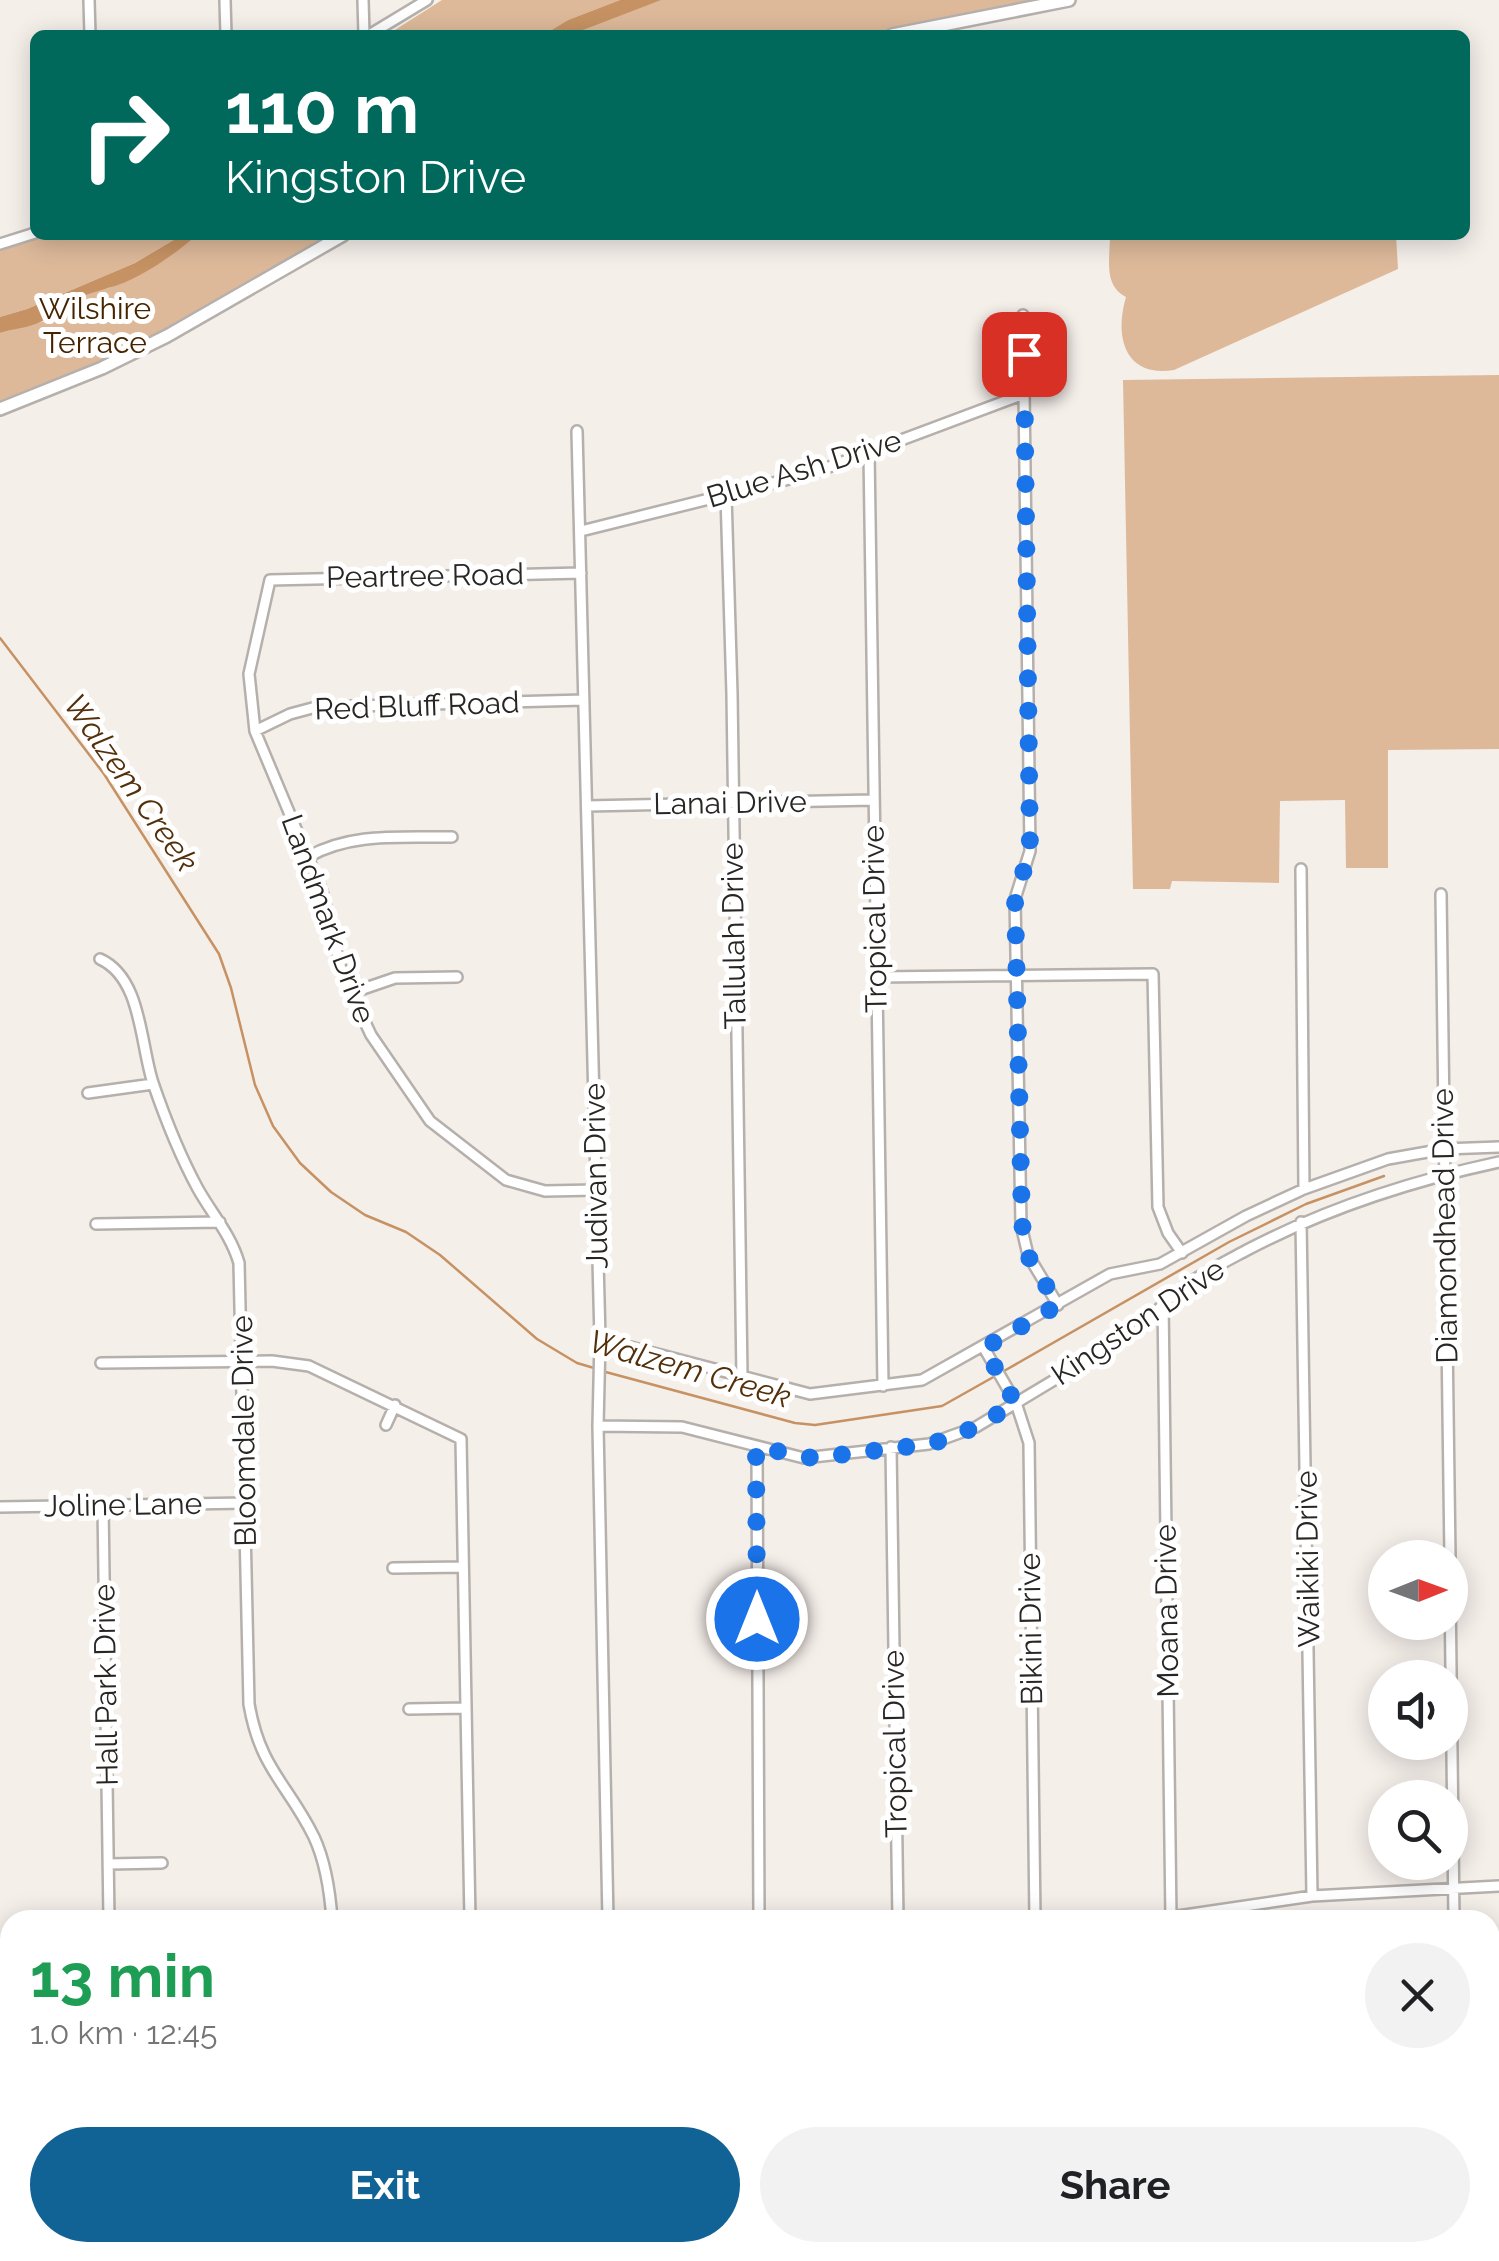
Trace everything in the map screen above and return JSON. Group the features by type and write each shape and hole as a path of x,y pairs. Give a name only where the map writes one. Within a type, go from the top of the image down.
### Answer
{"street":[{"path":"89,0 90,30"},
{"path":"225,0 226,30"},
{"path":"363,0 366,30"},
{"path":"375,30 427,0"},
{"path":"917,30 1069,0"},
{"path":"0,244 30,235"},
{"path":"0,409 102,368 167,336 334,240"},
{"path":"1023,315 1030,850 1015,899 1022,1240 1058,1305"},
{"name":"Blue Ash Drive","path":"580,531 813,473 1024,394"},
{"name":"Judivan Drive","path":"576,431 600,1340 598,1426 608,1910"},
{"name":"Tropical Drive","path":"869,452 883,1386"},
{"name":"Tallulah Drive","path":"726,494 742,1378"},
{"name":"Peartree Road","path":"270,580 581,573"},
{"name":"Landmark Drive","path":"270,580 249,674 255,731 328,908 339,964 350,993 380,1052 437,1128 515,1184 545,1191 596,1190"},
{"name":"Red Bluff Road","path":"255,731 290,714 316,708 584,700"},
{"name":"Lanai Drive","path":"587,806 874,800"},
{"path":"308,857 325,847 355,839 452,837"},
{"path":"1300,869 1304,1189"},
{"name":"Diamondhead Drive","path":"1441,894 1450,1540"},
{"name":"Bloomdale Drive","path":"100,959 110,964 128,988 153,1084 196,1185 220,1222 239,1264 252,1723 273,1774 315,1838 327,1876 331,1910"},
{"path":"876,978 1153,974 1158,1207 1168,1233 1182,1253"},
{"path":"350,993 395,978 457,976"},
{"path":"88,1093 153,1084"},
{"name":"Kingston Drive","path":"600,1340 810,1394 922,1380 1110,1274 1160,1264 1304,1189 1388,1159 1444,1149 1499,1148"},
{"name":"Kingston Drive","path":"598,1426 667,1424 813,1458 945,1440 1016,1404 1144,1326 1163,1301 1194,1278 1301,1222 1444,1174 1499,1162"},
{"path":"96,1224 220,1222"},
{"name":"Waikiki Drive","path":"1301,1222 1312,1896"},
{"name":"Moana Drive","path":"1163,1301 1171,1910"},
{"name":"Bikini Drive","path":"984,1348 1016,1404 1028,1443 1034,1910"},
{"path":"102,1363 242,1361 309,1366 461,1438 470,1910"},
{"path":"386,1425 395,1405"},
{"path":"756,1447 759,1910"},
{"name":"Tropical Drive","path":"891,1448 898,1910"},
{"name":"Joline Lane","path":"0,1507 247,1503"},
{"name":"Hall Park Drive","path":"103,1506 109,1910"},
{"path":"393,1568 463,1567"},
{"path":"1451,1640 1454,1910"},
{"path":"410,1709 466,1708"},
{"path":"108,1864 162,1864"},
{"path":"1226,1910 1312,1896 1499,1886"}],"green space":[{"path":"442,0 620,0 551,30 395,30"},
{"path":"646,0 1045,0 892,30 582,30 645,4"},
{"name":"Wilshire Terrace","path":"34,240 174,240 135,263 0,317 0,250"},
{"name":"Wilshire Terrace","path":"190,240 319,240 159,332 0,403 0,333 45,321 56,308 93,290 109,288 164,260"},
{"path":"1110,240 1396,240 1398,269 1174,370 1157,371 1144,368 1127,352 1122,326 1126,297 1114,286"},
{"path":"1499,375 1499,749 1388,750 1388,868 1346,868 1345,800 1280,801 1279,883 1172,881 1170,889 1133,889 1123,380"}],"shaded area":[{"path":"620,0 661,0 583,30 551,30"},
{"path":"174,240 191,240 166,259 119,285 56,307 46,319 32,325 0,333 0,317 135,263"}],"waterway":[{"name":"Walzem Creek","path":"0,638 104,774 219,954 255,1085 273,1126 300,1163 331,1192 365,1215 406,1232 440,1255 537,1339 577,1363 594,1368"},
{"name":"Walzem Creek","path":"1004,1371 1229,1242 1306,1204 1384,1176"},
{"name":"Walzem Creek","path":"602,1371 815,1425 942,1406 997,1375"}],"route":[{"path":"757,1619 756,1447 813,1458 930,1444 976,1427 1016,1404 984,1348 1058,1305 1022,1240 1015,899 1030,850 1024,354"}]}
